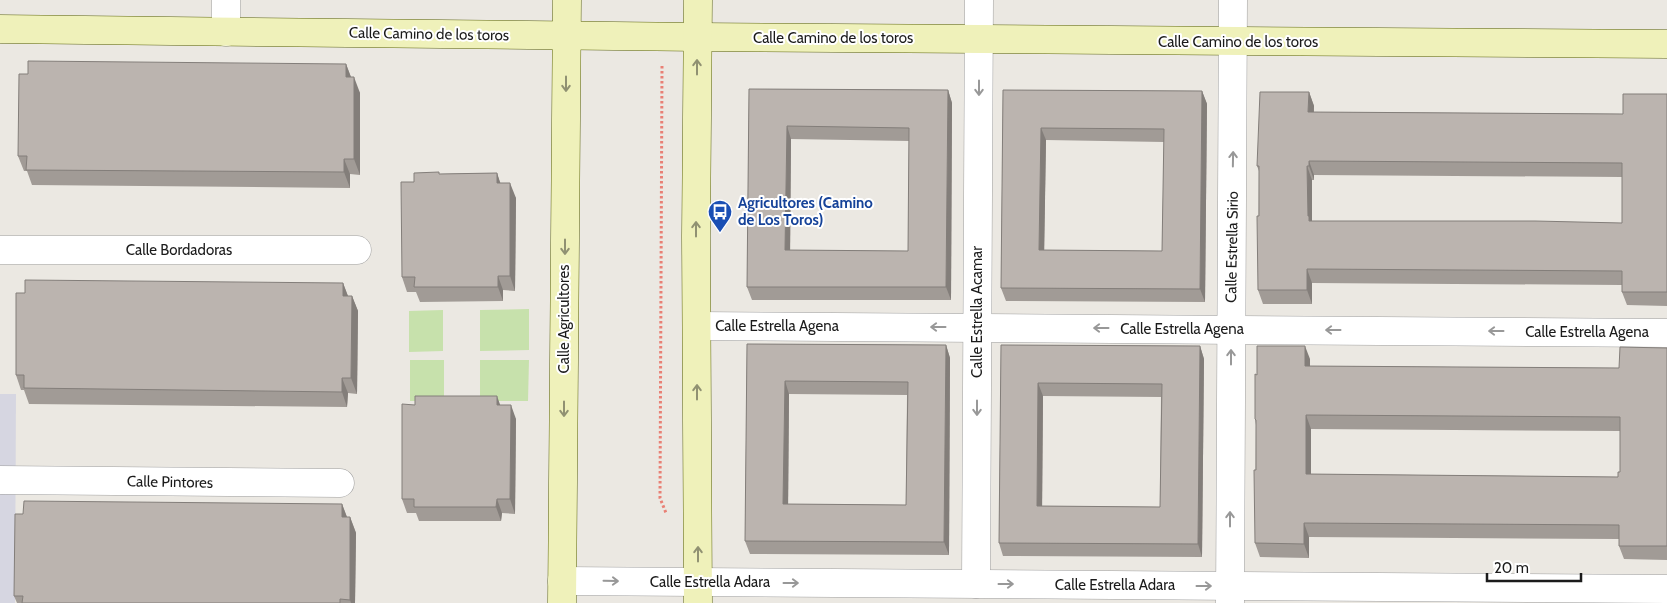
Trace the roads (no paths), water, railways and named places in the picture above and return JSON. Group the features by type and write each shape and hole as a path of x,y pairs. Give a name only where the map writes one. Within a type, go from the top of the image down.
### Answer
{"street":[{"path":"226,0 226,32"},
{"name":"Calle Agricultores","path":"562,592 567,0"},
{"path":"698,0 698,592"},
{"name":"Calle Estrella Acamar","path":"976,584 979,0"},
{"name":"Calle Estrella Sirio","path":"1231,594 1234,0"},
{"name":"Calle Camino de los toros","path":"0,29 698,38 1667,44"},
{"name":"Calle Bordadoras","path":"0,250 357,250"},
{"name":"Calle Estrella Agena","path":"697,326 1667,333"},
{"name":"Calle Pintores","path":"0,480 340,483"},
{"name":"Calle Estrella Adara","path":"562,592 698,592 976,584 1231,594 1667,589"}],"place":[{"name":"Agricultores (Camino de Los Toros)","path":"720,233"}]}
